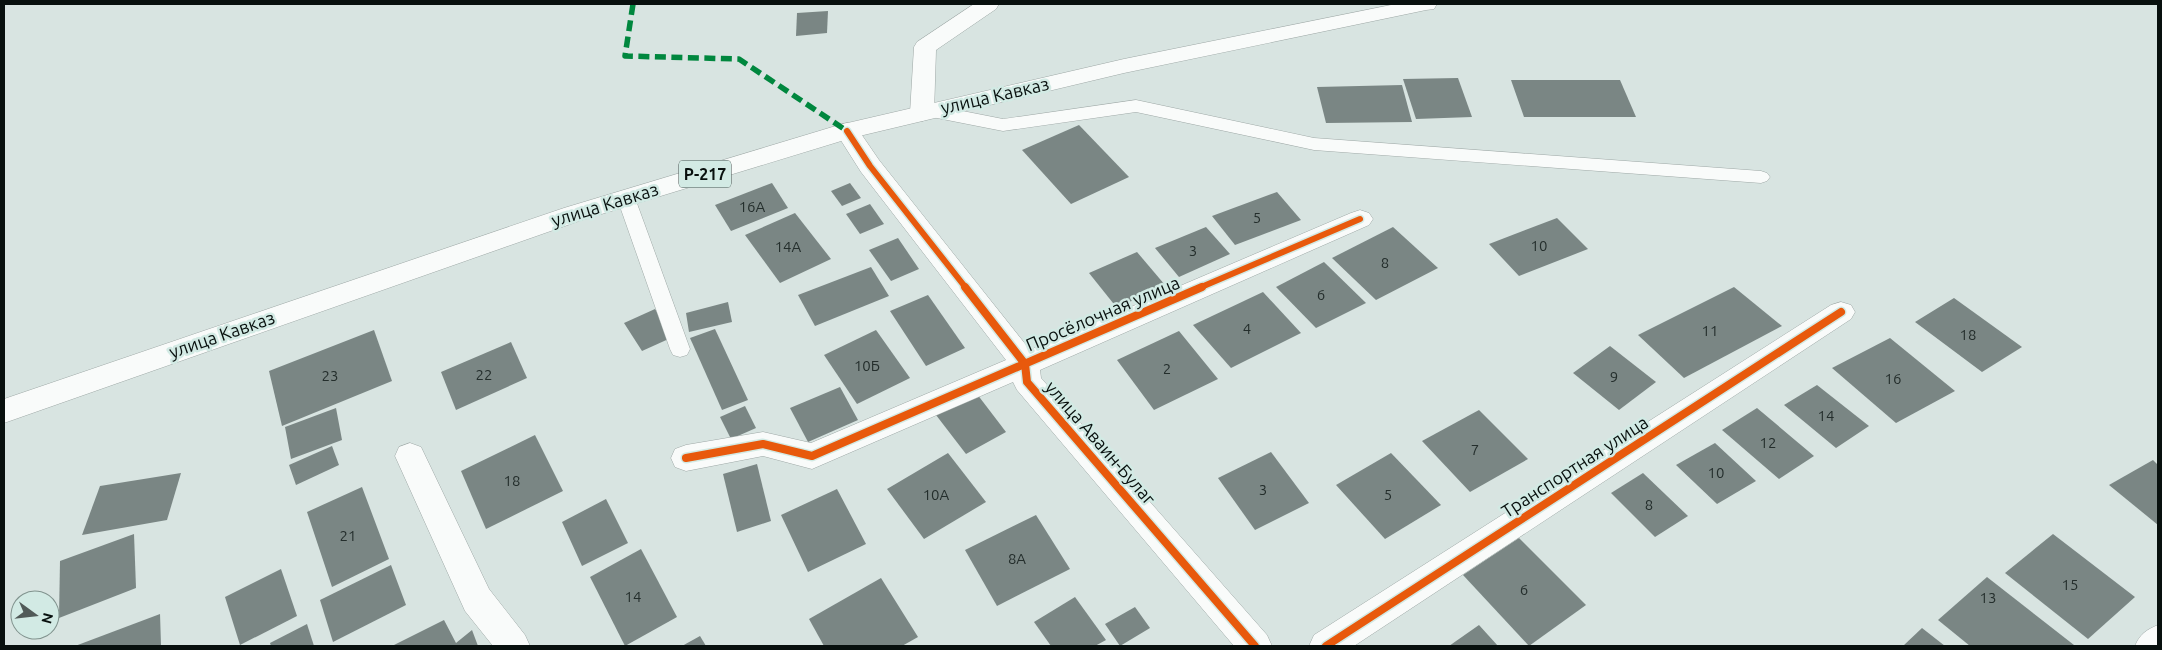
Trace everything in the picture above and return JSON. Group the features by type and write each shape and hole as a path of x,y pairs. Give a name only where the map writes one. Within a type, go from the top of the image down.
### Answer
{"main road":[{"path":"927,112 925,47 988,4"},
{"name":"улица Кавказ","path":"4,411 573,214 847,131 1124,66 1426,4"},
{"name":"улица Аваин-Булаг","path":"847,131 870,166 1025,364 1027,382 1255,646"},
{"name":"Просёлочная улица","path":"686,458 763,444 812,456 1360,220"},
{"name":"Транспортная улица","path":"1326,646 1841,312"},
{"path":"410,456 477,600 513,646"},
{"path":"2152,646 2158,641"}],"lane":[{"path":"927,112 1003,125 1136,106 1314,144 1761,177"},
{"path":"626,198 680,349"}],"building":[{"path":"828,11 827,33 796,36 797,13"},
{"path":"1458,78 1472,117 1416,119 1403,79"},
{"path":"1511,80 1620,80 1636,117 1524,117"},
{"path":"1402,85 1412,122 1326,123 1317,87"},
{"path":"1079,125 1129,177 1071,204 1022,150"},
{"path":"772,183 788,208 731,231 715,205"},
{"path":"850,183 861,198 842,206 831,191"},
{"path":"1277,192 1301,220 1235,245 1212,216"},
{"path":"870,204 884,224 860,234 846,214"},
{"path":"795,213 831,259 780,283 745,235"},
{"path":"1557,218 1588,249 1519,276 1489,244"},
{"path":"1206,227 1230,254 1179,277 1155,248"},
{"path":"1393,227 1438,268 1376,300 1332,258"},
{"path":"898,238 919,269 891,281 869,250"},
{"path":"1137,252 1165,285 1117,308 1089,273"},
{"path":"1324,262 1366,303 1316,328 1276,287"},
{"path":"871,267 889,296 815,326 798,295"},
{"path":"1734,287 1782,326 1684,378 1638,335"},
{"path":"1263,292 1301,333 1231,368 1193,325"},
{"path":"928,295 965,348 926,366 890,311"},
{"path":"1954,298 2022,347 1982,372 1915,322"},
{"path":"728,302 732,322 689,332 686,313"},
{"path":"655,309 673,337 642,351 624,323"},
{"path":"715,329 748,400 722,410 690,338"},
{"path":"374,330 392,381 282,426 269,371"},
{"path":"876,330 910,378 857,404 824,355"},
{"path":"1179,331 1218,379 1154,410 1117,360"},
{"path":"1890,338 1955,391 1896,423 1832,368"},
{"path":"511,342 527,378 456,410 441,372"},
{"path":"1610,346 1656,382 1619,410 1573,373"},
{"path":"1817,385 1869,426 1836,448 1784,405"},
{"path":"840,387 858,420 808,442 790,408"},
{"path":"977,394 1006,432 966,454 936,415"},
{"path":"745,406 756,428 731,439 720,417"},
{"path":"336,408 342,440 291,459 285,427"},
{"path":"1757,408 1814,456 1779,479 1722,430"},
{"path":"1479,410 1528,459 1470,492 1422,441"},
{"path":"535,435 563,491 486,529 461,471"},
{"path":"1715,443 1756,481 1717,504 1676,465"},
{"path":"332,446 339,465 296,485 289,465"},
{"path":"1271,452 1309,503 1255,530 1218,478"},
{"path":"948,453 986,502 924,539 887,489"},
{"path":"1391,453 1441,505 1385,539 1336,485"},
{"path":"2153,460 2158,465 2158,525 2109,485"},
{"path":"757,464 771,521 737,532 723,474"},
{"path":"181,473 167,520 82,535 100,486"},
{"path":"1643,473 1688,516 1655,537 1611,493"},
{"path":"362,487 389,559 332,587 307,512"},
{"path":"837,489 866,544 808,572 781,515"},
{"path":"606,499 628,543 582,566 562,522"},
{"path":"1036,515 1070,569 997,606 965,550"},
{"path":"134,534 136,588 60,618 60,561"},
{"path":"2053,534 2135,597 2088,639 2005,573"},
{"path":"1519,538 1586,605 1529,646 1463,575"},
{"path":"641,549 677,617 625,646 590,577"},
{"path":"391,565 406,605 333,642 320,600"},
{"path":"281,569 297,616 240,645 225,597"},
{"path":"1987,577 2074,645 1970,646 1938,620"},
{"path":"881,578 918,637 902,646 824,646 809,619"},
{"path":"1075,597 1106,640 1095,646 1051,646 1034,622"},
{"path":"1135,607 1150,628 1120,646 1105,624"},
{"path":"160,614 161,646 75,646"},
{"path":"444,620 456,643 472,630 478,646 392,646"},
{"path":"307,624 314,646 271,646 270,643"},
{"path":"1479,625 1498,646 1449,646"},
{"path":"1922,628 1945,646 1903,646"},
{"path":"700,636 706,646 682,646"}],"marked path":[{"path":"633,4 625,56 739,59 847,131"}],"cycle path":[{"path":"847,131 870,166 1025,364 1027,382 1255,646"},
{"path":"686,458 763,444 812,456 1360,219"},
{"path":"1326,646 1841,312"}]}
